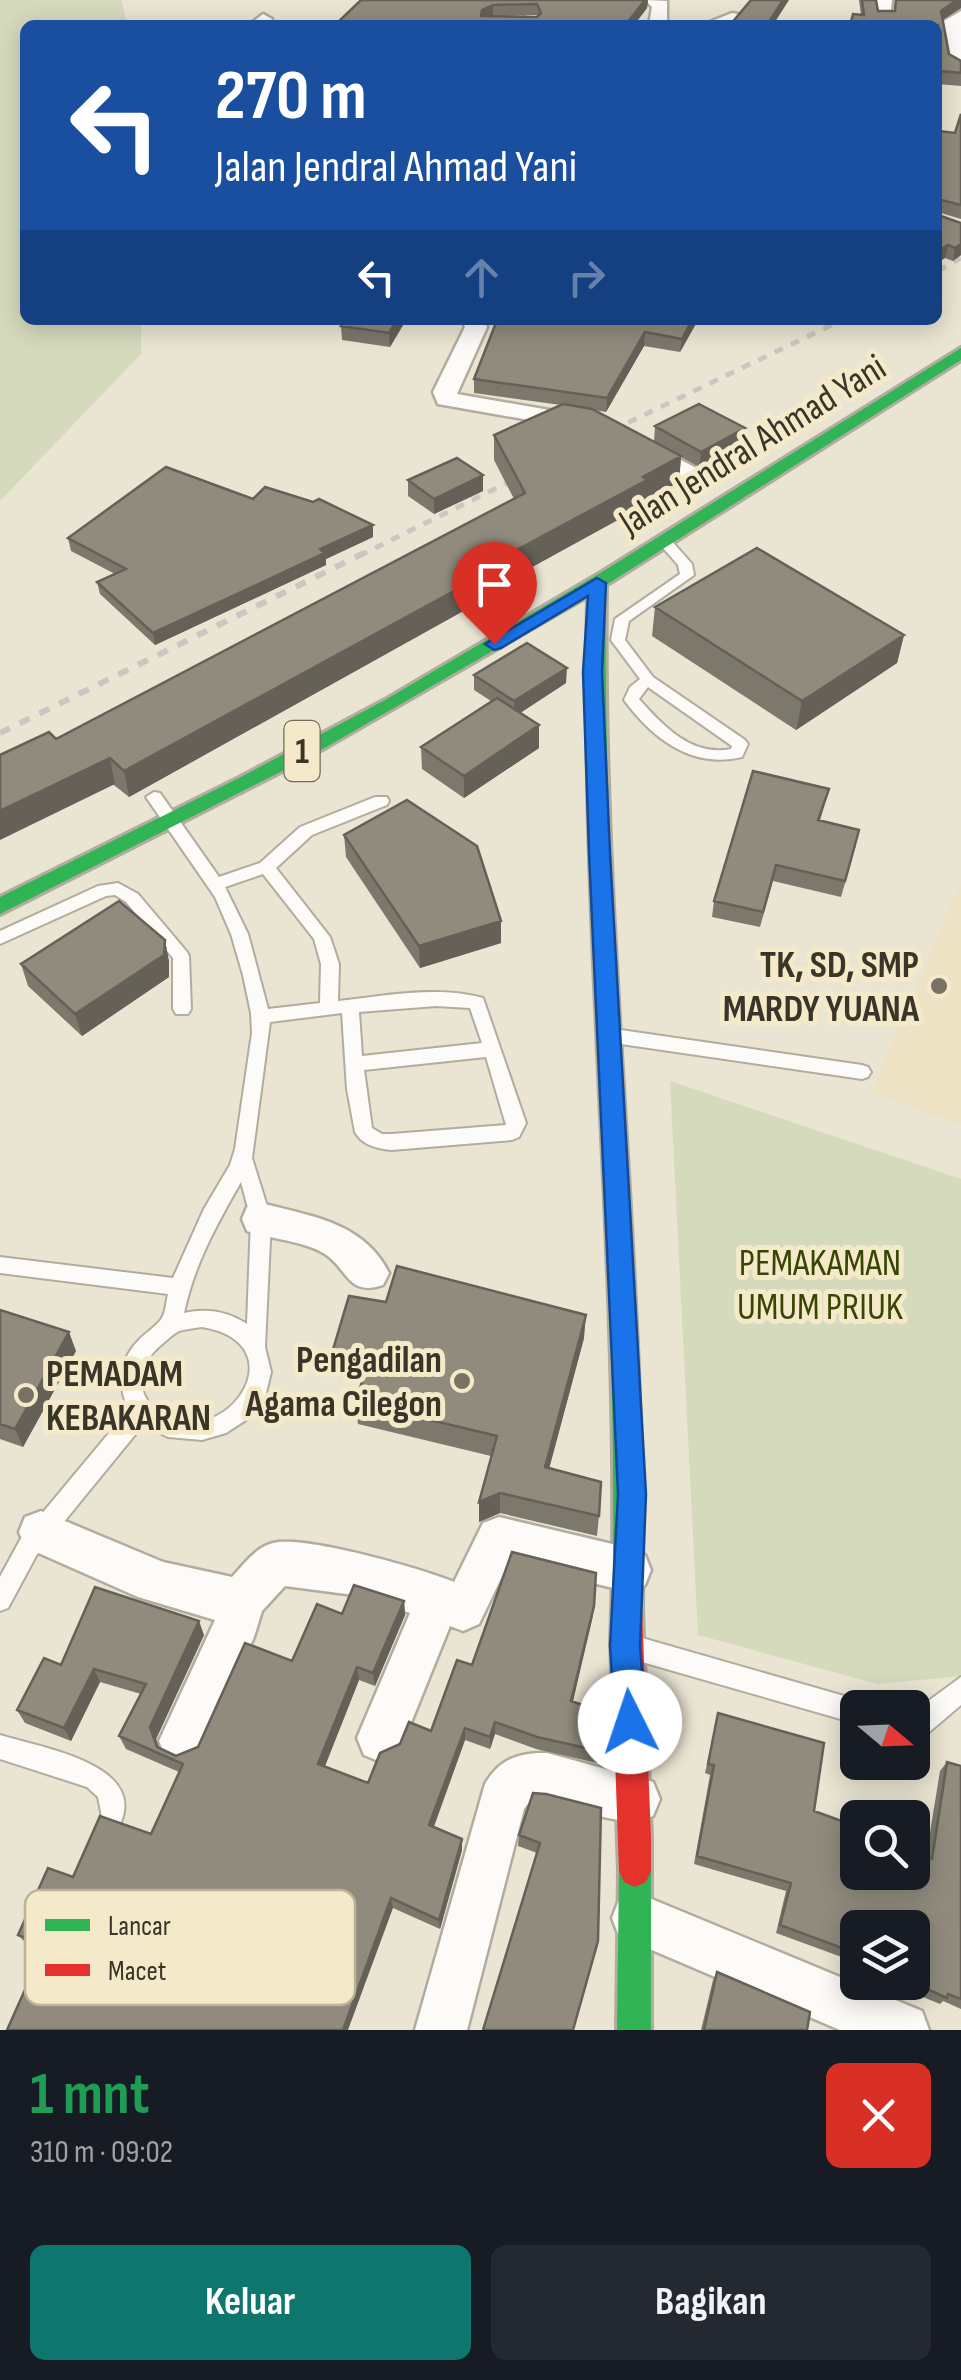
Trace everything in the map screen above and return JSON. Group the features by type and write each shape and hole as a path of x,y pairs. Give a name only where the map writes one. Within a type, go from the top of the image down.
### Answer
{"main road":[{"name":"Jalan Jendral Ahmad Yani","path":"0,906 172,821 391,704 954,364"},
{"path":"597,583 593,672 606,1034 632,1494 625,1646 636,1799 634,2030"}],"street":[{"path":"527,20 546,0"},
{"path":"959,65 951,22 961,16"},
{"path":"726,20 732,18"},
{"path":"473,325 474,334 446,392 447,399 599,424 703,481"},
{"path":"261,1219 337,1240 369,1273"},
{"path":"41,1532 131,1572 209,1598 240,1600"},
{"path":"183,1741 238,1621 240,1600 276,1563 354,1573 463,1608 477,1592 488,1553 499,1538 630,1570"},
{"path":"382,1738 439,1598"},
{"path":"442,2030 502,1801 511,1785 524,1777 550,1779 636,1799"},
{"path":"637,1918 903,2030"}],"lane":[{"path":"648,680 630,700 654,727 694,754 710,758 737,753 740,744 648,680 618,640 622,619 686,575 685,564 664,541"},
{"path":"155,797 230,911 261,1016 242,1158 212,1209 170,1324"},
{"path":"213,886 266,867 306,831 381,801"},
{"path":"266,867 322,936 330,964 330,1010"},
{"path":"0,938 104,890 118,889 132,898 182,956 182,1009"},
{"path":"261,1016 350,1008 466,999 477,1003 516,1123 512,1132 379,1140 364,1132 350,1008"},
{"path":"606,1034 862,1072"},
{"path":"354,1064 493,1049"},
{"path":"242,1158 261,1219 256,1345 261,1370 253,1397 240,1414 220,1426 198,1432 176,1432 156,1424 141,1411 131,1388 134,1364 147,1340 170,1324 195,1316 220,1317 242,1328 256,1345"},
{"path":"0,1265 180,1288"},
{"path":"0,1600 28,1548 141,1411"},
{"path":"625,1646 840,1707"},
{"path":"930,1716 961,1689"},
{"path":"0,1746 94,1776 109,1790 112,1813"}],"shaded area":[{"name":"TK, SD, SMP MARDY YUANA","path":"961,881 961,1125 871,1092"}],"green space":[{"path":"0,0 121,0 127,20 20,20 20,325 141,325 141,354 0,501"},
{"name":"PEMAKAMAN UMUM PRIUK","path":"670,1081 961,1179 961,1676 877,1684 698,1635"}],"building":[{"path":"361,0 645,0 629,20 340,20","holes":["537,4 541,13 537,17 481,16 482,10 493,5"]},
{"path":"751,0 783,0 770,20 734,20"},
{"path":"862,0 876,0 878,11 895,11 896,0 957,0 941,11 949,54 961,61 961,73 942,71 942,20 851,20 853,14 864,15"},
{"path":"961,114 961,205 942,200 942,131 955,133"},
{"path":"942,216 961,223 961,244 955,248 948,245 942,249"},
{"path":"342,325 394,325 389,333"},
{"path":"495,325 689,325 682,339 645,332 607,398 474,379"},
{"path":"563,404 592,409 681,456 643,477 647,480 468,576 474,580 124,771 110,758 0,811 0,755 49,732 56,739 525,493 494,435"},
{"path":"699,404 745,428 701,452 655,426"},
{"path":"457,458 483,475 434,499 408,480"},
{"path":"166,467 253,499 265,487 313,502 319,499 373,525 320,549 325,553 153,633 97,582 126,569 68,538"},
{"path":"757,548 904,635 802,701 655,607"},
{"path":"527,643 567,668 514,701 474,675"},
{"path":"497,698 539,725 464,776 421,747"},
{"path":"753,771 829,789 818,820 859,830 845,881 776,865 763,912 714,901"},
{"path":"407,800 477,846 501,921 419,946 344,835"},
{"path":"119,901 165,940 164,955 75,1014 21,964"},
{"name":"Pengadilan Agama Cilegon","path":"397,1266 586,1315 545,1467 601,1482 599,1516 500,1493 479,1502 497,1436 355,1402 368,1365 332,1353 349,1296 386,1302"},
{"name":"PEMADAM KEBAKARAN","path":"0,1310 69,1332 15,1429 0,1424"},
{"path":"512,1552 596,1573 594,1606 571,1701 597,1710 599,1751 537,1737 495,1722 490,1737 465,1728 429,1825 462,1839 439,1920 391,1898 355,1997 355,1890 38,1890 48,1868 73,1877 100,1816 151,1834 183,1764 119,1736 146,1684 94,1669 64,1728 17,1710 44,1658 61,1665 95,1587 199,1621 150,1727 157,1747 176,1756 198,1747 245,1643 292,1661 317,1604 342,1614 354,1585 404,1601 373,1673 357,1667 318,1764 368,1783 380,1753 400,1744 409,1722 431,1731 457,1660 472,1665"},
{"path":"718,1713 824,1743 814,1811 840,1820 840,1890 930,1890 930,1858 947,1762 961,1766 961,1999 930,1990 930,1910 840,1910 840,1947 780,1925 791,1883 697,1856 714,1765 708,1764"},
{"path":"533,1793 601,1808 598,1941 573,2030 483,2030 540,1843 519,1835"},
{"path":"25,1919 25,1938 18,1935"},
{"path":"717,1972 810,2012 807,2030 704,2030"},
{"path":"25,1990 25,2005 352,2005 343,2030 7,2030"}],"railway":[{"path":"942,269 961,258"},
{"path":"596,438 832,325"},
{"path":"359,556 529,472"},
{"path":"0,733 364,553"}],"traffic: fast":[{"path":"0,906 392,704 608,576 961,353"},
{"path":"597,583 597,840 627,1353 627,1610"},
{"path":"634,2030 635,1871"}],"traffic: jam":[{"path":"627,1610 635,1871"}],"place":[{"name":"TK, SD, SMP MARDY YUANA","path":"939,986"},
{"name":"Pengadilan Agama Cilegon","path":"462,1381"},
{"name":"PEMADAM KEBAKARAN","path":"26,1395"}],"route":[{"path":"494,644 597,583 593,672 606,1034 632,1494 625,1646 630,1722"}]}
